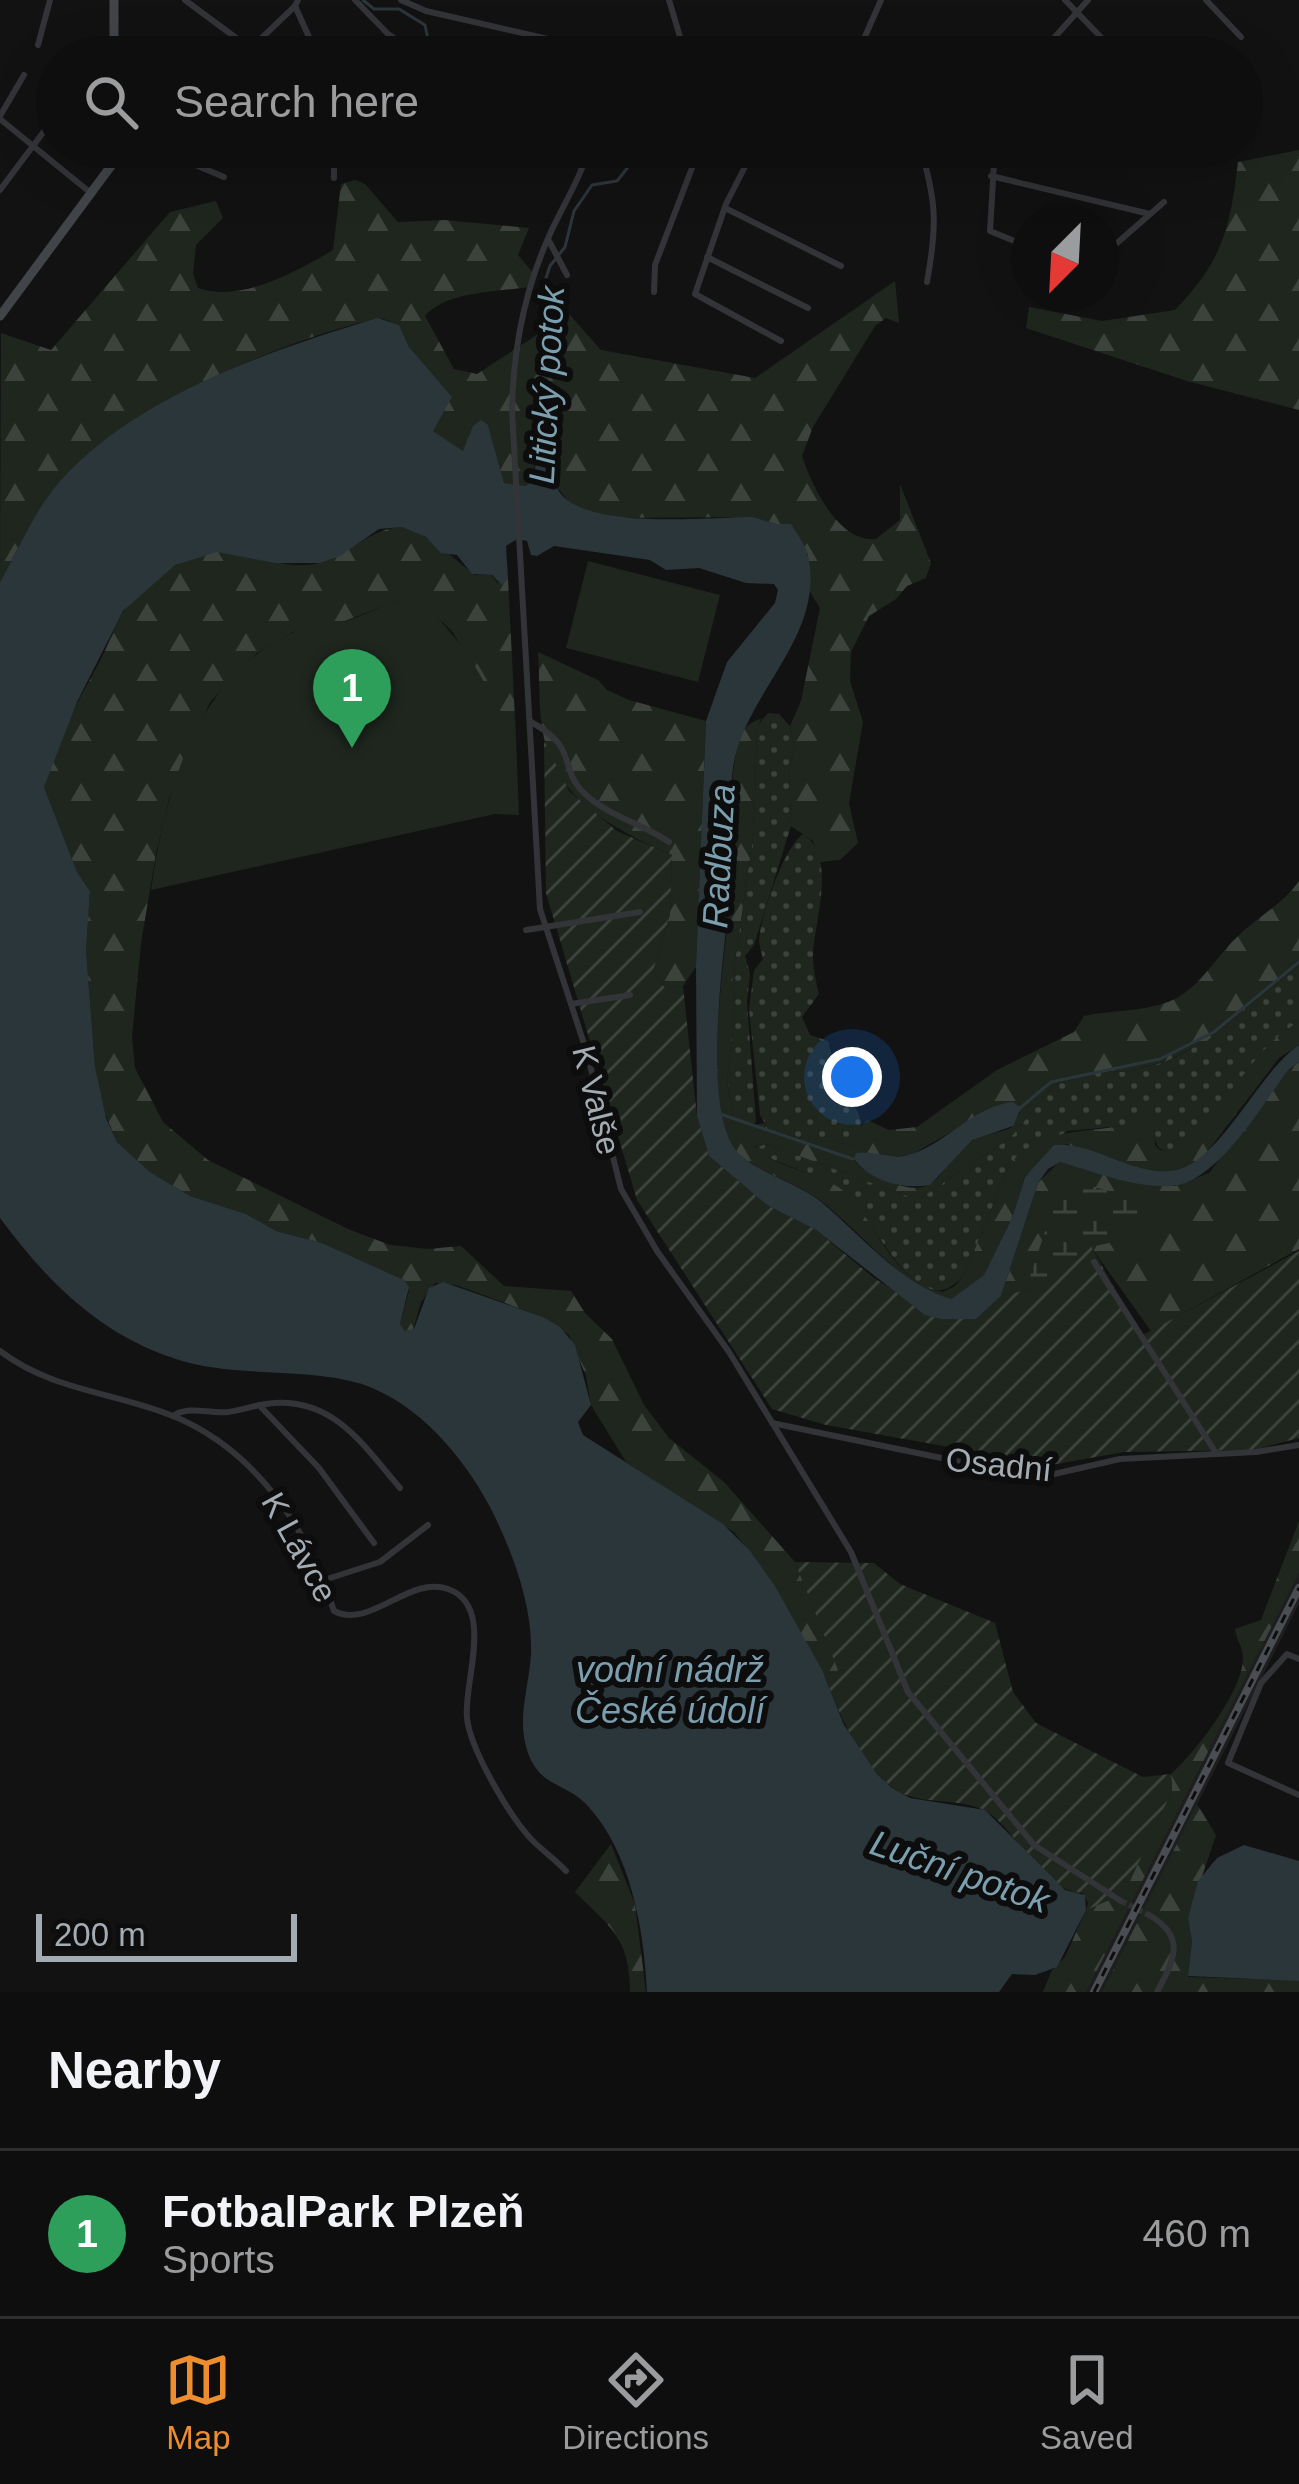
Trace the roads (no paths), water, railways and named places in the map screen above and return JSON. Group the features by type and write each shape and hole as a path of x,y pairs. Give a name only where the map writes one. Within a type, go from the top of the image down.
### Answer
{"main road":[{"path":"111,0 116,36"},
{"path":"0,316 110,168"}],"street":[{"path":"40,36 50,0"},
{"path":"185,0 233,36"},
{"path":"355,0 391,36"},
{"path":"401,0 533,36"},
{"path":"669,0 680,36"},
{"path":"865,36 880,2 869,0"},
{"path":"1065,0 1100,36"},
{"path":"1054,36 1088,0"},
{"path":"1206,0 1239,36"},
{"path":"263,36 297,3 310,36"},
{"path":"24,75 0,118 36,150"},
{"path":"0,190 36,140"},
{"path":"59,168 92,194"},
{"path":"203,168 224,177"},
{"path":"334,168 334,178"},
{"name":"K Valše","path":"583,168 529,287 517,337 512,411 540,909 621,1189 657,1251 729,1352 850,1552 908,1692 1034,1845 1121,1901"},
{"path":"655,292 656,265 692,168"},
{"path":"745,168 725,208 695,294 781,341"},
{"path":"926,283 935,223 934,192 927,168"},
{"path":"992,168 992,233 1011,240"},
{"path":"991,176 1150,214"},
{"path":"1119,241 1164,202"},
{"path":"725,208 841,266"},
{"path":"548,238 567,275"},
{"path":"706,257 808,308"},
{"path":"531,722 560,741 577,786 588,797 669,842"},
{"path":"526,930 640,913"},
{"path":"571,1004 630,995"},
{"path":"1094,1262 1216,1453"},
{"name":"K Lávce","path":"0,1351 60,1384 173,1416 246,1462 293,1520 324,1580 334,1611 346,1617 406,1594 442,1588 461,1600 476,1634 466,1699 472,1736 522,1826 566,1871"},
{"path":"173,1416 185,1410 230,1412 259,1405 304,1404 335,1417 400,1488"},
{"path":"259,1405 330,1480 374,1543"},
{"name":"Osadní","path":"772,1423 1014,1473 1054,1474 1120,1459 1256,1453 1299,1445"},
{"path":"324,1580 380,1562 428,1525"},
{"path":"1299,1659 1288,1654 1261,1683 1228,1763 1299,1795"},
{"path":"1149,1915 1172,1936 1175,1956 1157,1992"}],"water":[{"name":"vodní nádrž České údolí","path":"378,318 399,325 409,347 452,397 433,431 463,451 473,426 481,420 488,425 504,483 525,486 532,482 547,413 553,430 556,486 568,501 588,510 644,519 753,517 791,524 805,548 810,585 805,613 751,715 733,768 733,856 717,1055 724,1125 742,1157 811,1194 914,1282 951,1299 984,1275 1012,1218 1025,1177 1054,1145 1083,1148 1155,1171 1188,1166 1221,1137 1283,1058 1299,1045 1299,1062 1238,1140 1188,1182 1143,1184 1060,1162 1048,1169 1038,1183 1001,1296 976,1319 925,1315 816,1230 767,1205 709,1156 697,1116 696,967 706,721 727,662 775,603 778,590 774,584 746,583 699,568 666,570 650,560 554,546 537,556 531,555 527,541 517,539 506,546 508,579 502,585 492,575 472,574 457,555 441,553 426,537 402,527 379,529 340,556 320,563 275,563 217,552 175,565 123,611 77,702 44,787 77,872 90,891 86,950 95,1067 106,1118 117,1142 150,1172 190,1196 246,1214 276,1231 322,1243 404,1280 409,1287 400,1324 405,1331 414,1329 429,1288 443,1282 560,1327 575,1345 591,1405 578,1422 583,1435 723,1524 750,1551 822,1670 844,1725 877,1774 910,1798 985,1810 1065,1890 1085,1895 1086,1910 1057,1967 1035,1975 1012,1974 999,1992 647,1992 638,1918 615,1845 587,1805 540,1773 528,1753 523,1716 531,1636 525,1598 490,1507 452,1451 402,1404 362,1384 196,1364 146,1347 76,1302 0,1218 0,582 52,491 92,450 127,424 208,379"},
{"path":"1013,1102 1021,1108 1013,1126 972,1140 930,1185 888,1182 854,1159 856,1153 912,1154 986,1110"},
{"path":"1244,1845 1299,1861 1299,1981 1188,1976 1192,1942 1188,1918 1198,1881 1217,1858"}],"waterway":[{"name":"Litický potok","path":"363,0 374,9 399,9 425,25 427,36"},
{"name":"Litický potok","path":"547,413 545,281 565,247 574,211 592,185 617,181 627,168"},
{"path":"1020,1108 1051,1082 1160,1059 1214,1032 1299,962"},
{"path":"720,1114 853,1159"}],"tunnel":[{"path":"1121,1901 1149,1915"}],"railway":[{"path":"1094,1992 1299,1588"}],"place":[{"name":"FotbalPark Plzeň","path":"352,748"}],"water label":[{"name":"Radbuza","path":"718,856"},
{"name":"Luční potok","path":"960,1871"}]}
